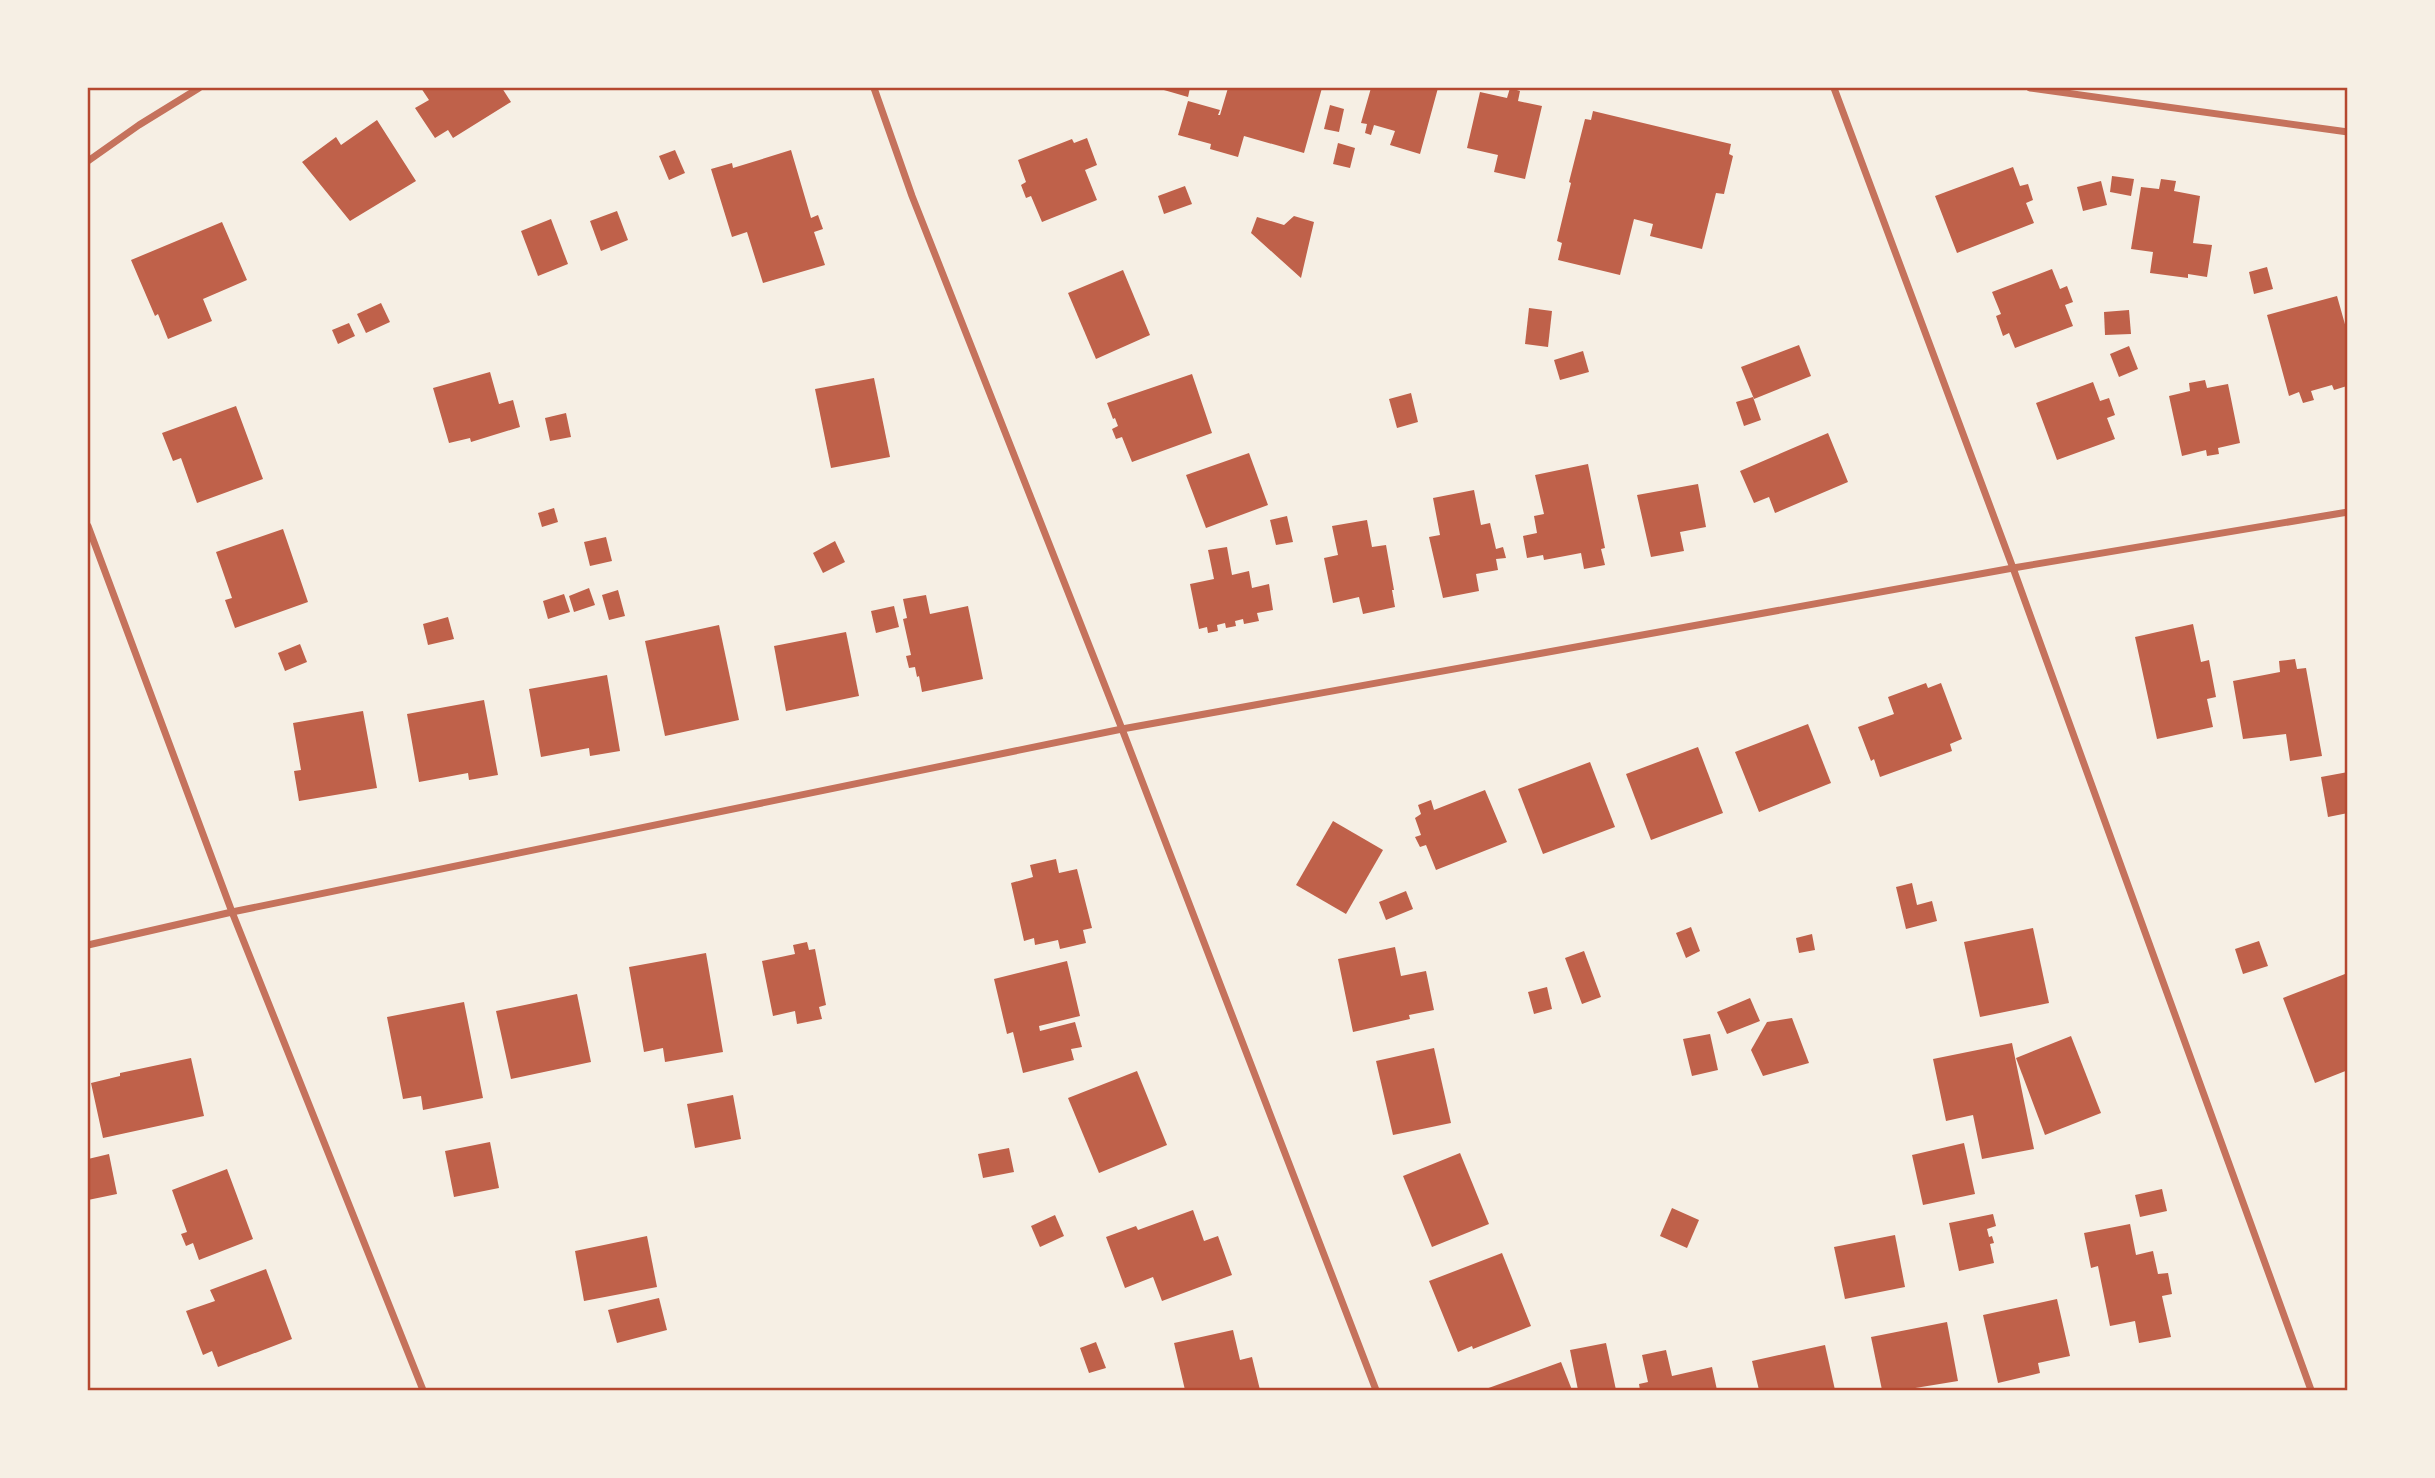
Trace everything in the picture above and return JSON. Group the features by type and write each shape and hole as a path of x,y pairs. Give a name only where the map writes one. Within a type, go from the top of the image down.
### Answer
{"street":[{"path":"88,161 199,88"},
{"path":"874,88 912,197 1122,729 1376,1391"},
{"path":"1834,88 2013,568 2311,1391"},
{"path":"2030,88 2347,132"},
{"path":"88,945 232,912 1122,729 2013,568 2347,513"},
{"path":"88,526 232,912 423,1391"}],"building":[{"path":"421,88 502,88 511,102 453,138 448,130 435,138 415,108 429,100"},
{"path":"1157,88 1190,88 1188,97"},
{"path":"1228,88 1322,88 1304,153 1244,136 1238,157 1210,149 1211,144 1178,135 1188,101 1220,110 1220,115"},
{"path":"1371,88 1438,88 1420,154 1390,145 1395,131 1374,125 1371,135 1365,133 1367,124 1361,123"},
{"path":"1510,88 1520,91 1518,101 1542,106 1525,179 1494,172 1498,155 1467,148 1480,92 1507,98"},
{"path":"1330,105 1344,109 1339,132 1324,129"},
{"path":"1593,111 1731,144 1729,154 1733,156 1724,194 1716,193 1702,249 1650,236 1653,224 1634,219 1620,275 1558,260 1562,243 1557,241 1571,183 1569,182 1585,119 1591,120"},
{"path":"377,120 416,181 350,221 302,162 336,137 341,145"},
{"path":"1087,138 1097,165 1085,170 1097,200 1042,222 1031,196 1026,198 1021,185 1026,182 1018,160 1072,139 1074,143"},
{"path":"1338,143 1355,148 1350,168 1333,164"},
{"path":"675,150 685,173 669,180 659,156"},
{"path":"791,150 811,218 818,215 823,229 814,232 825,265 763,283 747,232 732,237 711,169 732,163 733,168"},
{"path":"2013,167 2020,186 2028,184 2033,200 2026,203 2034,223 1957,253 1935,196"},
{"path":"2112,176 2134,179 2131,196 2110,192"},
{"path":"2161,179 2176,181 2174,191 2200,196 2193,243 2212,245 2207,277 2188,274 2188,278 2150,273 2153,252 2131,249 2141,187 2159,189"},
{"path":"2101,181 2107,205 2083,211 2077,187"},
{"path":"1185,186 1192,204 1164,214 1158,196"},
{"path":"617,211 628,240 601,251 590,221"},
{"path":"1294,216 1314,222 1301,278 1251,233 1257,217 1284,225"},
{"path":"551,219 568,264 538,276 521,231"},
{"path":"222,222 247,280 203,299 212,321 168,339 131,260"},
{"path":"2267,267 2273,289 2254,294 2249,272"},
{"path":"2052,269 2060,289 2067,286 2073,302 2065,305 2073,326 2015,348 2009,333 2003,336 1996,316 2001,314 1992,292"},
{"path":"1123,270 1150,335 1096,359 1068,293"},
{"path":"2337,296 2348,335 2347,386 2334,390 2332,385 2311,391 2314,400 2303,403 2299,392 2289,396 2267,315"},
{"path":"381,303 390,322 366,333 357,314"},
{"path":"1529,308 1552,311 1548,347 1525,344"},
{"path":"2129,310 2131,334 2105,335 2104,312"},
{"path":"349,323 355,336 338,344 332,330"},
{"path":"1799,345 1811,376 1754,399 1741,367"},
{"path":"2129,346 2138,369 2119,377 2110,354"},
{"path":"1583,351 1589,372 1560,380 1554,360"},
{"path":"490,372 499,404 513,400 520,427 471,442 470,438 449,443 433,388"},
{"path":"1192,374 1212,433 1132,462 1122,437 1116,439 1112,429 1118,426 1107,403"},
{"path":"874,378 890,457 831,468 815,389"},
{"path":"2205,380 2207,388 2228,384 2240,443 2218,448 2219,454 2207,456 2206,450 2182,456 2169,396 2190,391 2189,383"},
{"path":"2093,382 2100,401 2109,398 2115,415 2107,418 2115,439 2057,460 2036,403"},
{"path":"1411,393 1418,422 1397,428 1389,399"},
{"path":"1753,397 1761,420 1744,426 1736,402"},
{"path":"236,406 263,479 197,503 181,458 173,461 162,433"},
{"path":"566,413 571,437 550,441 545,418"},
{"path":"1828,433 1848,482 1775,513 1769,497 1754,503 1740,471"},
{"path":"1249,453 1268,505 1206,528 1186,475"},
{"path":"1588,464 1605,548 1601,549 1605,565 1584,569 1581,553 1544,560 1543,555 1527,558 1523,536 1537,533 1534,516 1544,514 1535,475"},
{"path":"1698,484 1706,527 1680,532 1684,551 1651,557 1637,495"},
{"path":"1474,490 1481,525 1490,523 1496,549 1503,547 1506,558 1496,559 1498,570 1476,574 1479,591 1443,598 1429,537 1440,535 1433,498"},
{"path":"554,508 558,522 542,527 538,513"},
{"path":"1287,516 1293,542 1276,545 1270,520"},
{"path":"1367,520 1372,547 1386,545 1395,607 1363,614 1359,597 1333,603 1324,558 1338,555 1332,526"},
{"path":"283,529 308,602 235,628 225,600 232,598 216,552"},
{"path":"606,537 612,561 590,566 584,542"},
{"path":"835,541 845,562 823,573 813,553"},
{"path":"1227,547 1232,575 1249,571 1252,588 1269,584 1273,610 1257,613 1259,621 1244,624 1243,619 1235,621 1236,626 1226,628 1225,623 1217,625 1218,631 1208,633 1207,627 1199,629 1190,584 1214,579 1208,550"},
{"path":"589,588 595,605 574,612 569,596"},
{"path":"618,590 625,616 609,620 602,595"},
{"path":"564,594 570,612 548,619 543,601"},
{"path":"926,595 930,614 968,606 983,679 922,692 915,667 909,668 906,656 911,655 903,619 907,618 903,599"},
{"path":"894,606 899,627 876,633 871,611"},
{"path":"448,617 454,639 428,645 423,624"},
{"path":"2193,624 2201,662 2209,660 2216,697 2207,699 2213,727 2157,739 2135,637"},
{"path":"719,625 739,720 665,736 645,641"},
{"path":"846,632 859,696 786,711 774,646"},
{"path":"300,644 307,662 285,671 278,653"},
{"path":"2295,659 2297,669 2306,668 2322,756 2290,761 2286,734 2243,739 2233,681 2280,672 2279,661"},
{"path":"607,675 620,751 590,756 589,748 541,757 529,689"},
{"path":"1926,683 1928,688 1941,683 1962,739 1950,744 1952,751 1880,777 1858,727 1894,714 1888,697"},
{"path":"484,700 498,775 469,780 468,773 419,782 407,714"},
{"path":"363,711 377,788 299,801 294,771 301,770 293,723"},
{"path":"1808,724 1831,783 1759,812 1735,752"},
{"path":"1698,747 1723,813 1651,840 1626,774"},
{"path":"1590,762 1615,827 1543,854 1518,789"},
{"path":"2348,772 2348,813 2328,817 2321,777"},
{"path":"1485,790 1507,842 1436,870 1426,845 1420,847 1415,837 1421,835 1415,818 1421,814 1418,805 1431,800 1434,810"},
{"path":"1333,821 1383,850 1346,914 1296,885"},
{"path":"1056,859 1059,873 1077,869 1092,928 1083,930 1086,943 1060,949 1058,940 1035,945 1034,938 1024,941 1011,883 1033,877 1030,865"},
{"path":"1912,883 1917,905 1932,901 1937,921 1906,929 1896,887"},
{"path":"1406,891 1413,909 1386,920 1379,902"},
{"path":"1691,927 1700,951 1686,958 1676,933"},
{"path":"2033,928 2049,1003 1980,1017 1964,942"},
{"path":"1812,934 1815,950 1799,953 1796,938"},
{"path":"2259,941 2268,966 2243,974 2235,949"},
{"path":"807,942 809,950 815,949 826,1005 819,1007 822,1019 797,1024 795,1011 773,1016 762,961 795,954 793,945"},
{"path":"1395,947 1401,976 1426,971 1434,1010 1409,1015 1410,1019 1353,1032 1338,959"},
{"path":"1584,951 1601,997 1582,1004 1565,958"},
{"path":"706,953 723,1052 665,1062 663,1048 644,1052 629,967"},
{"path":"1067,961 1080,1016 1039,1026 1040,1031 1075,1022 1082,1047 1071,1049 1074,1060 1023,1073 1013,1032 1007,1034 994,979"},
{"path":"2345,974 2348,981 2348,1070 2315,1083 2283,998"},
{"path":"1547,987 1552,1009 1534,1014 1528,992"},
{"path":"577,994 591,1062 511,1079 496,1011"},
{"path":"1750,998 1760,1021 1727,1034 1717,1012"},
{"path":"464,1002 483,1098 423,1110 421,1096 403,1099 387,1017"},
{"path":"1792,1018 1809,1063 1763,1076 1751,1050 1767,1022"},
{"path":"1710,1034 1718,1070 1692,1076 1683,1039"},
{"path":"2071,1036 2101,1113 2045,1135 2016,1058"},
{"path":"2012,1043 2034,1149 1982,1159 1973,1115 1946,1121 1933,1059"},
{"path":"1434,1048 1451,1123 1393,1135 1376,1061"},
{"path":"191,1058 204,1116 103,1138 91,1083 120,1076 120,1073"},
{"path":"1137,1071 1167,1145 1099,1173 1068,1098"},
{"path":"733,1095 741,1139 695,1148 687,1104"},
{"path":"490,1142 499,1188 454,1197 445,1151"},
{"path":"1964,1143 1975,1194 1923,1205 1912,1155"},
{"path":"1009,1148 1014,1172 983,1178 978,1154"},
{"path":"1460,1153 1489,1224 1432,1247 1403,1176"},
{"path":"109,1154 117,1194 88,1200 88,1159"},
{"path":"227,1169 253,1239 199,1260 193,1243 186,1246 181,1234 187,1232 172,1190"},
{"path":"2162,1189 2167,1211 2140,1217 2135,1195"},
{"path":"1672,1208 1699,1220 1687,1248 1660,1236"},
{"path":"1193,1210 1204,1241 1218,1236 1232,1275 1162,1301 1153,1277 1125,1288 1106,1237 1136,1226 1138,1230"},
{"path":"1993,1214 1996,1226 1987,1229 1994,1243 1990,1244 1994,1263 1959,1271 1949,1223"},
{"path":"1055,1215 1064,1236 1040,1247 1031,1226"},
{"path":"2130,1224 2136,1255 2153,1251 2158,1274 2168,1273 2172,1294 2162,1296 2171,1337 2139,1343 2135,1321 2110,1326 2098,1266 2091,1268 2084,1233"},
{"path":"1895,1235 1905,1287 1845,1299 1834,1247"},
{"path":"647,1236 657,1287 584,1301 575,1251"},
{"path":"1502,1253 1531,1326 1473,1349 1472,1346 1458,1352 1429,1281"},
{"path":"266,1269 292,1339 218,1367 212,1351 203,1355 186,1311 215,1301 210,1290"},
{"path":"659,1298 667,1330 617,1343 608,1310"},
{"path":"2057,1299 2070,1356 2038,1363 2040,1373 1998,1383 1983,1315"},
{"path":"1947,1322 1958,1381 1903,1390 1882,1390 1871,1337"},
{"path":"1233,1330 1240,1360 1252,1357 1260,1390 1185,1390 1174,1343"},
{"path":"1096,1342 1106,1368 1089,1373 1080,1348"},
{"path":"1606,1343 1616,1390 1578,1390 1570,1350"},
{"path":"1825,1345 1835,1390 1759,1390 1752,1361"},
{"path":"1666,1350 1672,1376 1712,1367 1717,1390 1640,1390 1639,1384 1648,1382 1642,1355"},
{"path":"1561,1362 1572,1390 1483,1390"}]}
